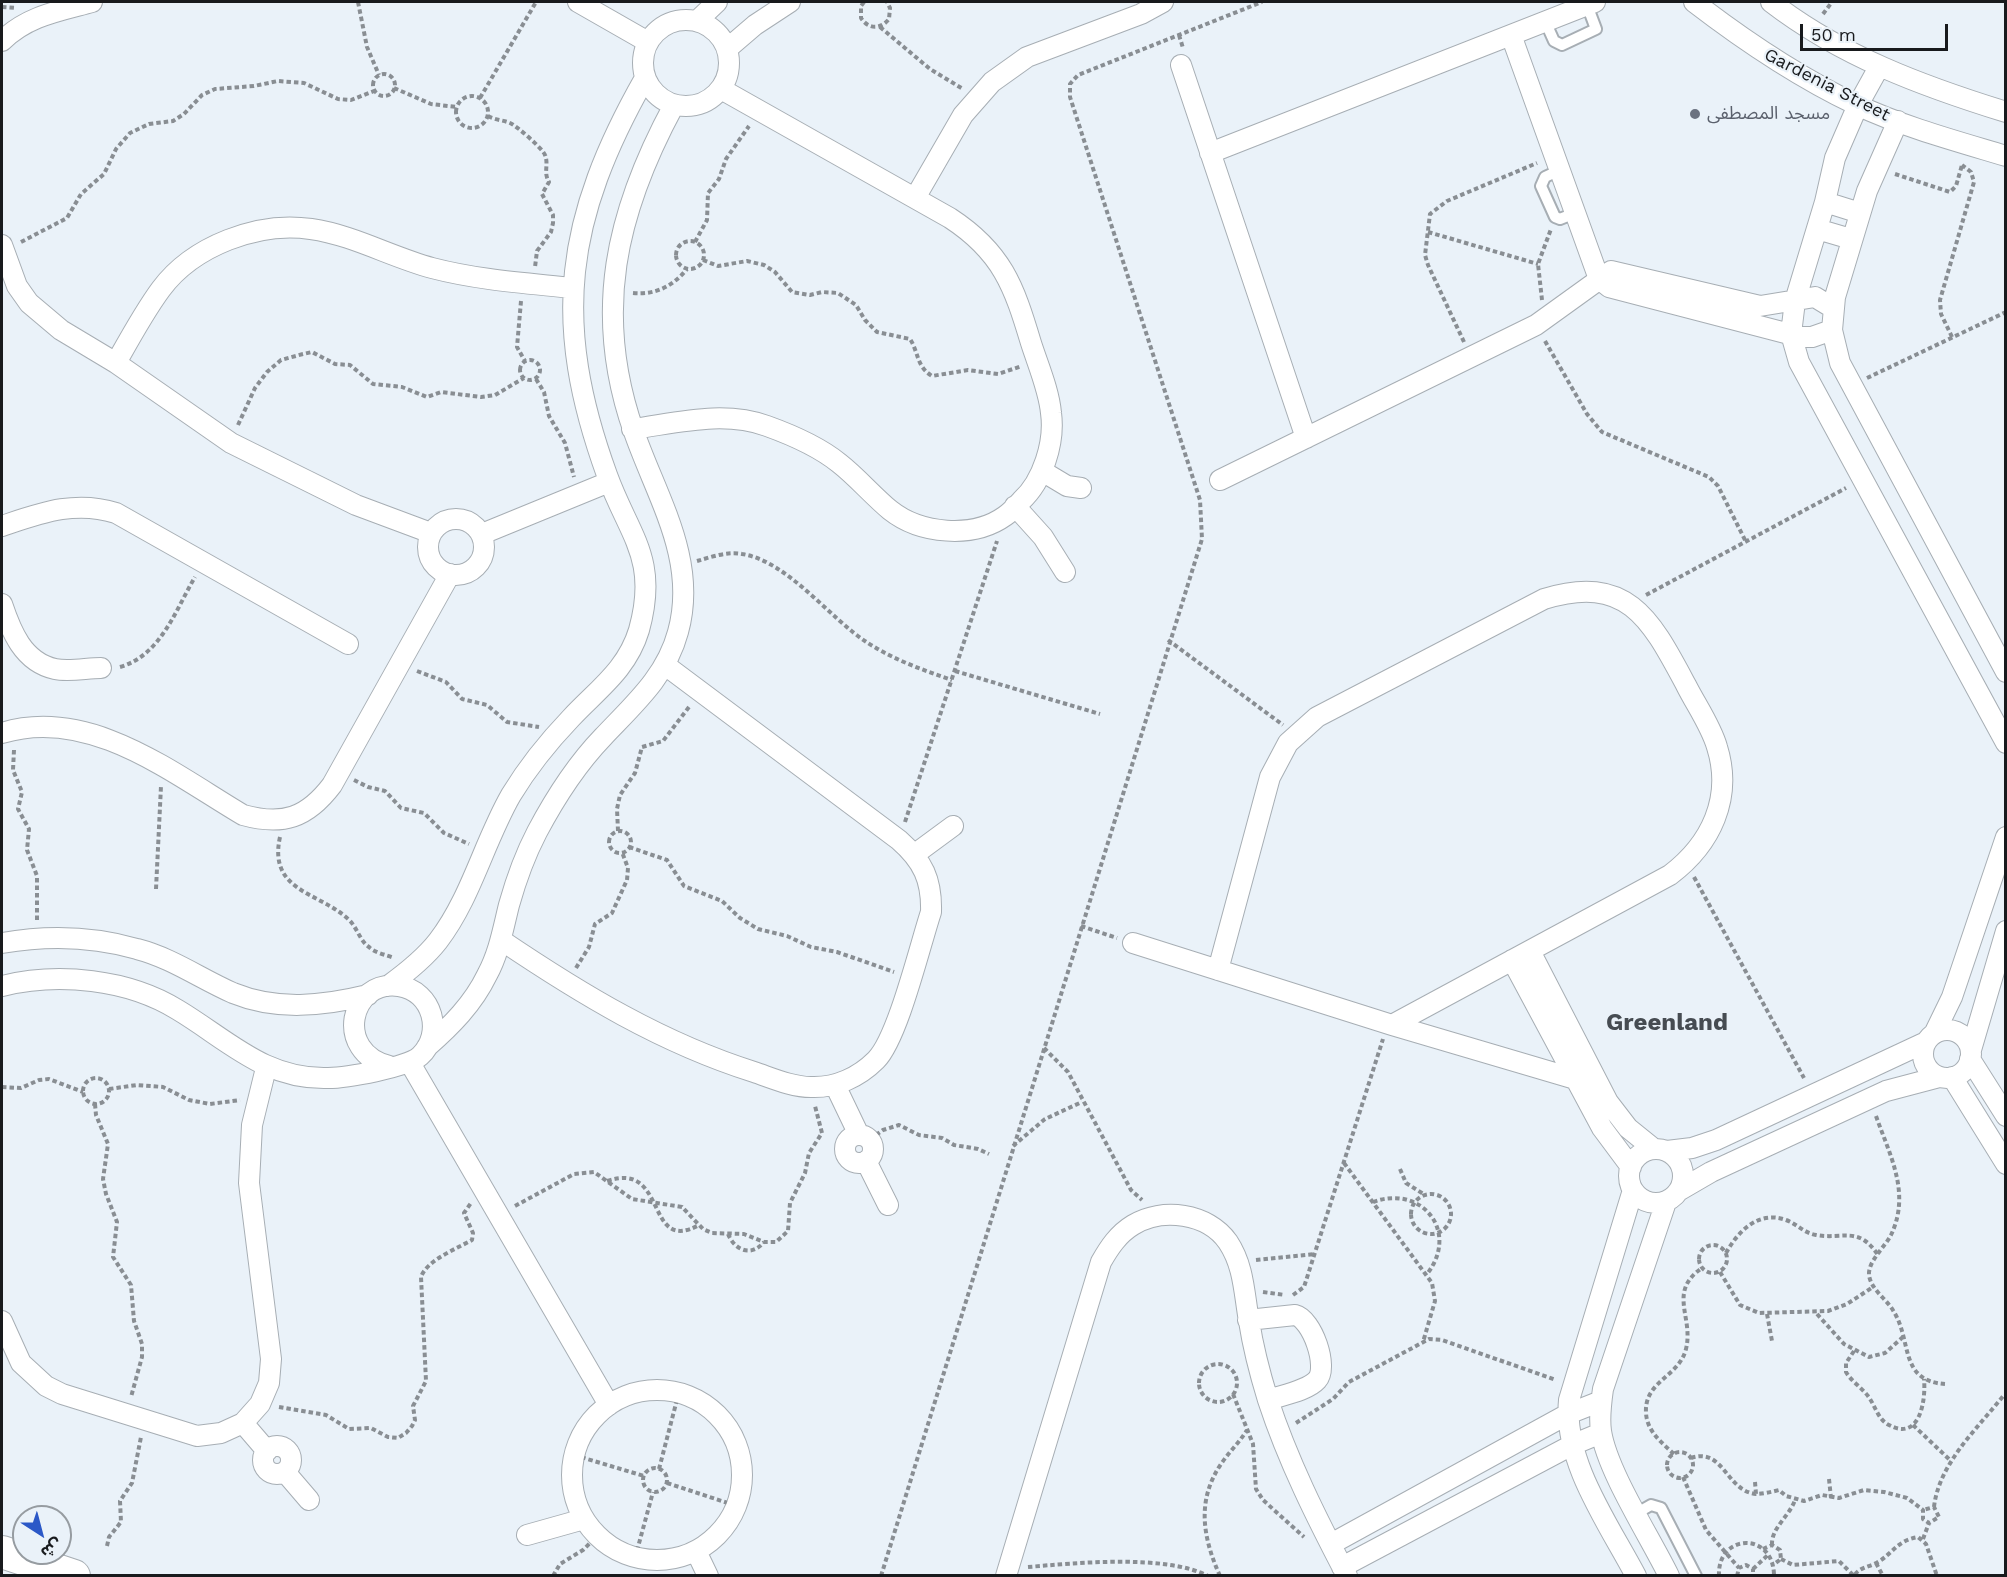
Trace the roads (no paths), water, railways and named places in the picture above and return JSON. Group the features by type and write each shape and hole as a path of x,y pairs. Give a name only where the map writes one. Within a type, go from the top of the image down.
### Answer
{"main road":[{"path":"2,1552 74,1575"}],"street":[{"path":"2,41 12,30 35,17 92,2"},
{"path":"578,2 648,42"},
{"path":"697,21 717,2"},
{"path":"727,49 755,25 789,2"},
{"path":"915,198 976,97 1009,69 1028,57 1141,14 1162,2"},
{"name":"Gardenia Street","path":"1694,2 1786,68 1858,105 1898,121 2006,156"},
{"path":"1771,2 1833,43 1879,67 1940,92 2006,112"},
{"path":"1210,153 1591,3"},
{"path":"674,21 697,21 715,31 727,49 730,63 728,77 721,89 700,104 674,105 656,95 645,78 644,54 648,42 655,33 674,21"},
{"path":"1511,35 1557,163 1566,216 1599,279 1609,287 1791,334 1812,338 1832,330"},
{"path":"1181,65 1306,438"},
{"path":"1879,67 1858,105 1834,158 1825,202 1795,301 1791,334 1799,362 2006,743"},
{"path":"2,943 31,938 67,937 104,940 139,949 173,962 235,994 267,1003 301,1006 335,1003 368,995 388,986 415,966 437,942 455,915 485,846 524,774 556,734 602,690 624,662 638,633 645,602 645,571 638,540 609,482 592,435 580,387 573,338 572,288 580,233 596,179 617,127 645,78"},
{"path":"632,429 724,416 765,425 803,440 838,462 891,511 917,525 947,531 977,529 1010,512 1026,497 1042,471 1050,442 1052,413 1017,297 1006,273 991,251 972,232 721,89"},
{"path":"2,986 54,979 96,982 137,992 176,1008 266,1068 296,1076 328,1078 410,1063 451,1026 472,1002 488,974 501,940 521,869 555,800 577,768 649,688 665,665 678,633 684,599 683,565 673,532 632,429 617,361 611,292 619,243 632,195 651,149 674,105"},
{"path":"1898,121 1877,168 1851,239 1833,308 1832,330 1840,363 2006,672"},
{"path":"1825,202 1860,213"},
{"path":"116,363 162,287 192,259 228,239 268,229 309,229 349,238 432,268 475,278 572,288"},
{"path":"1817,229 1851,239"},
{"path":"2,248 17,286 36,311 231,443 356,505 431,533"},
{"path":"1220,480 1543,321 1611,271 1619,271 1760,306 1815,297 1833,308"},
{"path":"1042,471 1067,486 1081,488"},
{"path":"482,534 609,482"},
{"path":"2,526 67,507 100,508 131,520 348,644"},
{"path":"1010,512 1043,537 1065,572"},
{"path":"457,519 476,526 482,534 483,552 475,567 467,572 450,574 433,563 428,543 431,533 438,525 457,519"},
{"path":"8,731 45,728 75,730 122,746 243,815 263,820 284,820 303,813 320,801 339,772 450,574"},
{"path":"1218,970 1270,777 1288,743 1317,717 1544,599 1565,593 1587,591 1609,595 1629,604 1646,618 1659,635 1717,745 1722,769 1718,810 1706,840 1690,860 1670,875 1390,1025"},
{"path":"2,604 20,647 36,661 55,669 101,668"},
{"path":"501,940 568,984 637,1024 686,1047 735,1066 810,1088 835,1085 859,1075 878,1059 891,1038 931,912 929,881 915,854 665,665"},
{"path":"915,854 953,826"},
{"path":"2006,837 1952,997 1930,1038 1924,1062 1928,1068 1945,1077 2006,1164"},
{"path":"2006,931 1971,1055 1964,1071 1905,1084 1870,1098 1711,1172 1658,1203 1644,1200 1633,1190 1629,1179 1631,1167 1640,1155 1661,1150 1692,1148 1710,1142 1814,1095 1941,1031 1957,1032 1963,1036 1971,1055 2006,1116"},
{"path":"1133,943 1390,1025 1575,1079"},
{"path":"1530,951 1608,1102 1628,1128 1681,1163 1684,1172 1673,1196 1601,1401 1601,1433 1610,1462 1669,1575"},
{"path":"1512,960 1602,1128 1631,1167"},
{"path":"388,986 410,989 427,1004 434,1025 427,1047"},
{"path":"368,995 355,1014 355,1038 368,1057 389,1066"},
{"path":"410,1063 609,1405"},
{"path":"2,1322 12,1347 32,1376 62,1394 197,1436 221,1433 243,1423 260,1404 269,1383 271,1359 249,1183 251,1134 266,1068"},
{"path":"835,1085 865,1137 851,1138 846,1150 853,1161 866,1161 888,1205"},
{"path":"1633,1190 1574,1386 1568,1414 1572,1445 1583,1474 1636,1575"},
{"path":"1006,1574 1101,1263 1113,1241 1133,1224 1157,1215 1182,1215 1206,1224 1248,1260 1248,1320 1268,1400 1322,1544 1344,1571 1572,1445 1601,1433"},
{"path":"1248,1320 1295,1315 1302,1317 1311,1328 1322,1365 1321,1373 1311,1384 1268,1400"},
{"path":"655,1389 679,1392 698,1400 715,1412 728,1427 738,1445 742,1476 737,1506 720,1532 696,1551 676,1558 656,1560 635,1557 615,1549 597,1536 584,1519 575,1498 572,1477 574,1455 582,1436 594,1418 609,1405 631,1394 655,1389"},
{"path":"1322,1544 1568,1414 1601,1401"},
{"path":"243,1423 267,1450 263,1460 267,1469 275,1474 285,1472 309,1500"},
{"path":"527,1535 584,1519"},
{"path":"696,1551 708,1575"}],"lane":[{"path":"1545,21 1554,41 1562,45 1591,34 1596,29 1591,3"},
{"path":"1637,1513 1651,1505 1661,1508 1696,1575"}],"place":[{"name":"مسجد المصطفى","path":"1695,114"}],"district":[{"name":"Greenland","path":"1667,1023"}]}
